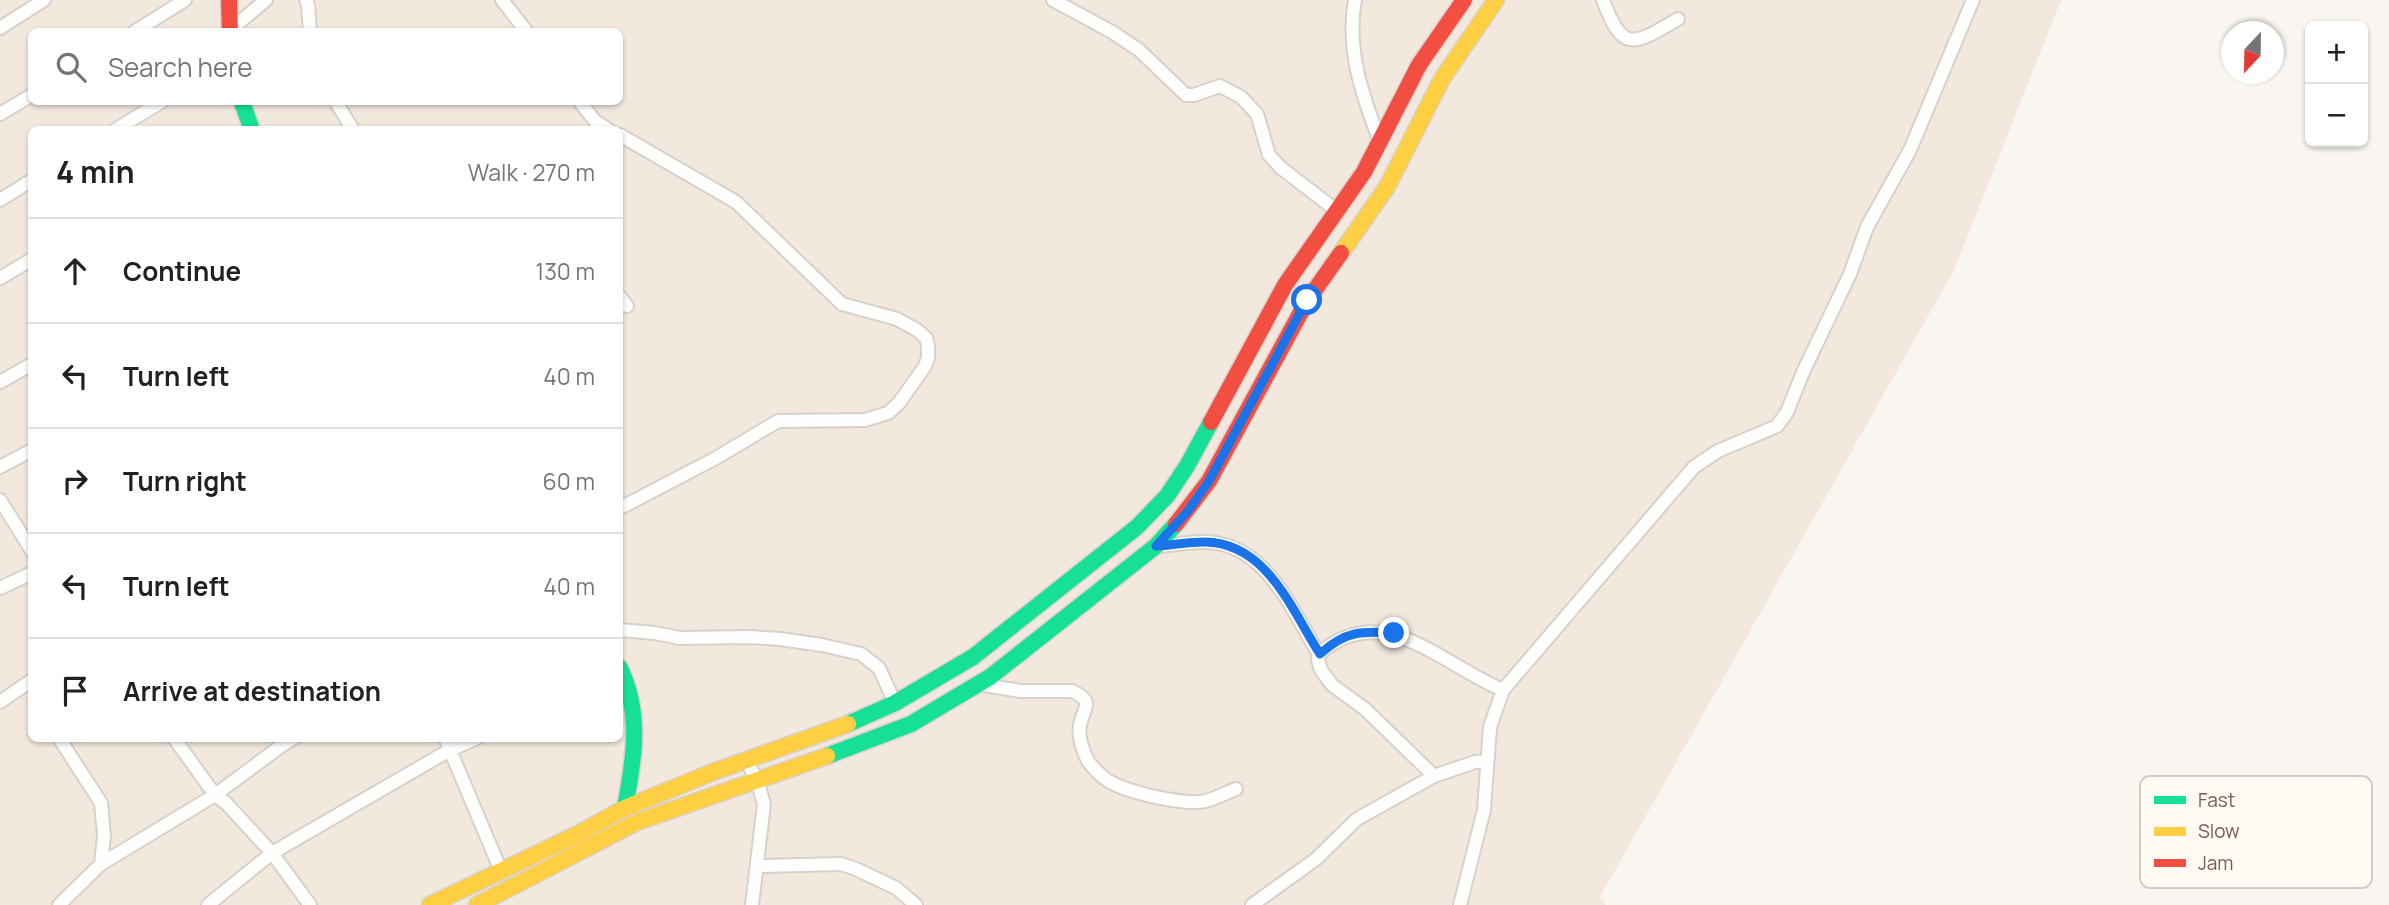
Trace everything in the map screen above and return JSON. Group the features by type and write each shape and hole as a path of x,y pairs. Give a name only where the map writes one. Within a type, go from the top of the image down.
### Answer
{"street":[{"path":"0,28 44,0"},
{"path":"140,28 185,0"},
{"path":"229,0 230,28"},
{"path":"233,28 266,0"},
{"path":"306,0 310,28"},
{"path":"502,0 524,28"},
{"path":"1053,0 1139,50 1186,94 1194,95 1220,86 1241,97 1257,114 1269,155 1281,168 1336,211"},
{"path":"1355,0 1355,68 1365,105 1379,139"},
{"path":"429,905 578,834 625,808 713,772 840,727 895,703 973,657 1136,527 1167,496 1187,466 1285,285 1364,172 1419,65 1464,0"},
{"path":"477,905 637,822 800,766 911,724 990,677 1156,546 1187,512 1209,481 1307,300 1387,187 1442,79 1496,0"},
{"path":"1603,0 1620,35 1631,41 1642,40 1678,19"},
{"path":"1460,905 1484,810 1490,727 1503,690 1695,467 1718,451 1777,426 1787,412 1850,274 1867,227 1910,150 1973,0"},
{"path":"0,114 28,97"},
{"path":"122,126 156,105"},
{"path":"243,105 248,126"},
{"path":"338,105 351,126"},
{"path":"582,105 603,126"},
{"path":"623,137 736,202 842,304 897,319 917,330 926,338 928,346 925,366 899,403 888,413 865,420 778,421 623,506"},
{"path":"0,200 28,182"},
{"path":"0,278 28,261"},
{"path":"1247,355 1272,366"},
{"path":"0,382 28,366"},
{"path":"0,467 28,452"},
{"path":"0,500 28,545"},
{"path":"1156,546 1207,542 1245,551 1282,591 1320,654"},
{"path":"0,588 28,575"},
{"path":"623,630 680,638 780,639 861,654 879,668 895,703"},
{"path":"1434,776 1365,709 1332,685 1321,670 1318,660 1320,654 1332,643 1359,632 1394,633 1503,690"},
{"path":"978,684 1020,691 1072,691 1079,694 1087,706 1080,724 1082,746 1089,763 1107,781 1162,800 1204,802 1236,789"},
{"path":"0,702 28,688"},
{"path":"625,697 636,717 633,766 625,808"},
{"path":"840,727 849,747"},
{"path":"62,742 101,803 104,836 101,864"},
{"path":"177,742 215,795 226,803 272,853 310,905"},
{"path":"59,905 101,864 215,795 278,742"},
{"path":"208,905 272,853 446,745 501,872"},
{"path":"1252,905 1317,859 1357,819 1434,776 1475,762 1487,761"},
{"path":"747,762 757,780 764,804 752,905"},
{"path":"757,866 841,864 896,888 916,905"}],"shaded area":[{"path":"0,0 2061,0 1955,268 1600,897 1606,905 0,905"}],"traffic: fast":[{"path":"243,105 251,126"},
{"path":"848,724 895,703 973,657 1137,527 1167,496 1211,422"},
{"path":"827,756 911,724 990,677 1156,546 1176,524"},
{"path":"623,675 634,720 633,754 625,808"}],"traffic: slow":[{"path":"1341,253 1387,187 1442,79 1496,0"},
{"path":"430,905 578,834 625,808 713,772 848,724"},
{"path":"477,905 637,822 827,756"}],"traffic: jam":[{"path":"229,0 230,28"},
{"path":"1211,422 1285,285 1364,172 1419,65 1464,0"},
{"path":"1176,524 1209,481 1307,301 1341,253"}],"route":[{"path":"1307,300 1209,481 1187,512 1156,546 1207,542 1245,551 1282,591 1320,654 1332,643 1359,632 1394,633"}]}
